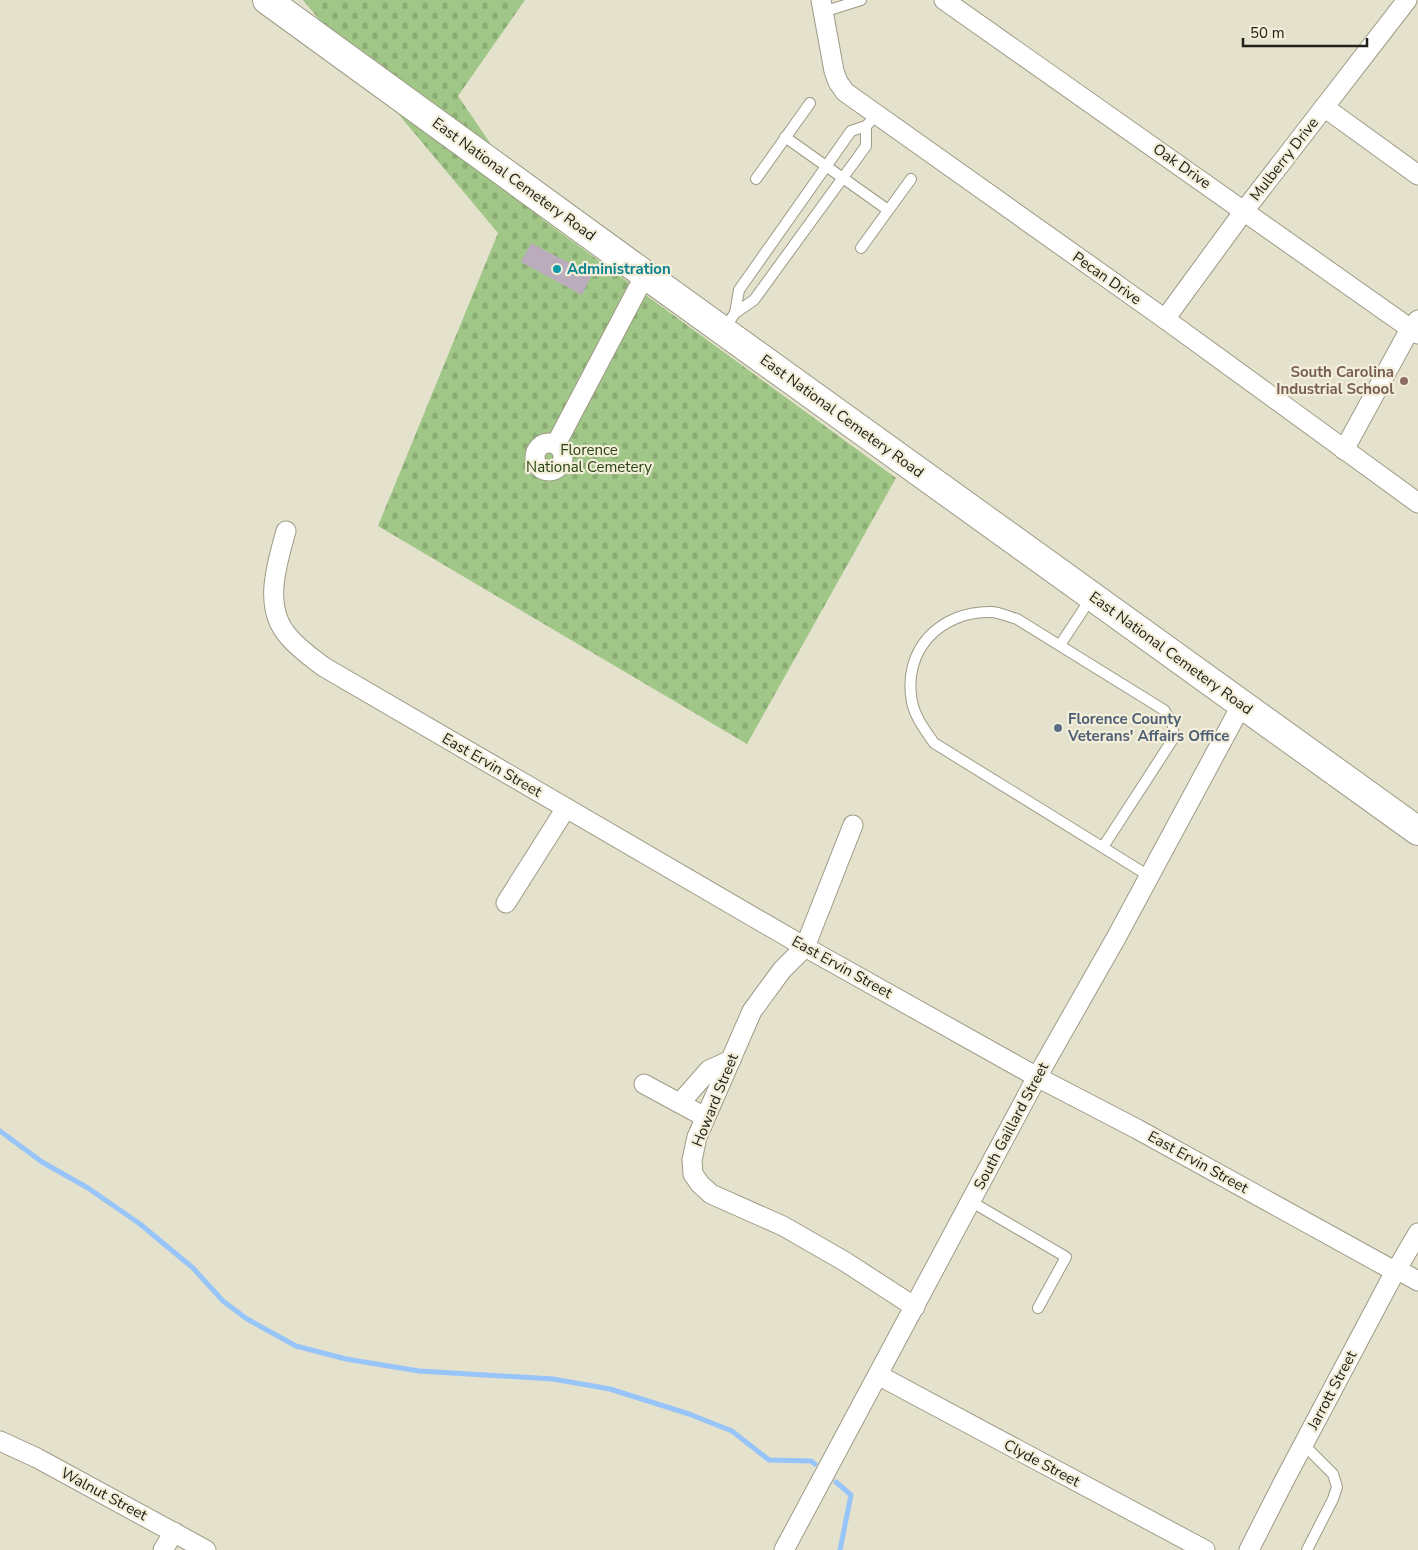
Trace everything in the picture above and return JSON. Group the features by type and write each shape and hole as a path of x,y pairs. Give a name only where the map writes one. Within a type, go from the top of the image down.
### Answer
{"street":[{"name":"East National Cemetery Road","path":"267,0 645,275 729,322 1092,596 1418,831"},
{"name":"Oak Drive","path":"944,0 1415,327"},
{"name":"Mulberry Drive","path":"1165,319 1244,210 1407,0"},
{"name":"Pecan Drive","path":"822,6 826,34 838,82 871,120 1165,319 1418,503"},
{"path":"1324,107 1418,175"},
{"path":"556,444 645,275"},
{"path":"1344,450 1415,327"},
{"name":"East Ervin Street","path":"286,531 274,585 273,602 287,636 324,667 805,946 1037,1076 1390,1268 1396,1269 1418,1281"},
{"name":"South Gaillard Street","path":"784,1550 1037,1076 1149,876 1242,704"},
{"path":"506,903 566,808"},
{"name":"Howard Street","path":"853,825 805,946 782,970 752,1011 697,1137 692,1160 693,1174 711,1194 783,1226 844,1261 915,1307"},
{"path":"680,1104 709,1070 731,1060"},
{"path":"644,1084 706,1117"},
{"name":"Jarrott Street","path":"1249,1550 1396,1269 1418,1232"},
{"name":"Clyde Street","path":"878,1376 1205,1550"},
{"name":"Walnut Street","path":"0,1441 36,1458 206,1550"},
{"path":"163,1550 174,1532"}],"lane":[{"path":"822,6 861,0"},
{"path":"756,179 810,103"},
{"path":"729,322 739,290 850,131 871,120"},
{"path":"729,322 754,300 866,146 871,120"},
{"path":"785,138 888,210"},
{"path":"861,248 911,179"},
{"path":"1060,645 1092,596"},
{"path":"1103,847 1173,738 1173,724 1164,710 1017,619 993,612 967,614 950,620 931,633 920,649 912,667 910,687 912,704 921,725 934,743 1149,876"},
{"path":"970,1201 1066,1257 1038,1308"},
{"path":"1303,1444 1333,1474 1337,1487 1333,1499 1307,1550"}],"green space":[{"name":"Florence National Cemetery","path":"303,0 525,0 458,96 542,219 896,478 747,744 378,526 498,233"}],"building":[{"name":"Administration","path":"531,243 592,275 582,295 521,262"}],"waterway":[{"path":"0,1131 42,1162 88,1188 140,1224 193,1268 223,1301 247,1319 296,1346 346,1359 419,1371 553,1379 610,1389 689,1414 732,1431 769,1460 811,1461 815,1464"},
{"path":"836,1482 851,1495 840,1550"}],"place":[{"name":"Administration","path":"557,269"},
{"name":"South Carolina Industrial School","path":"1404,381"},
{"name":"Florence County Veterans' Affairs Office","path":"1058,728"}]}
